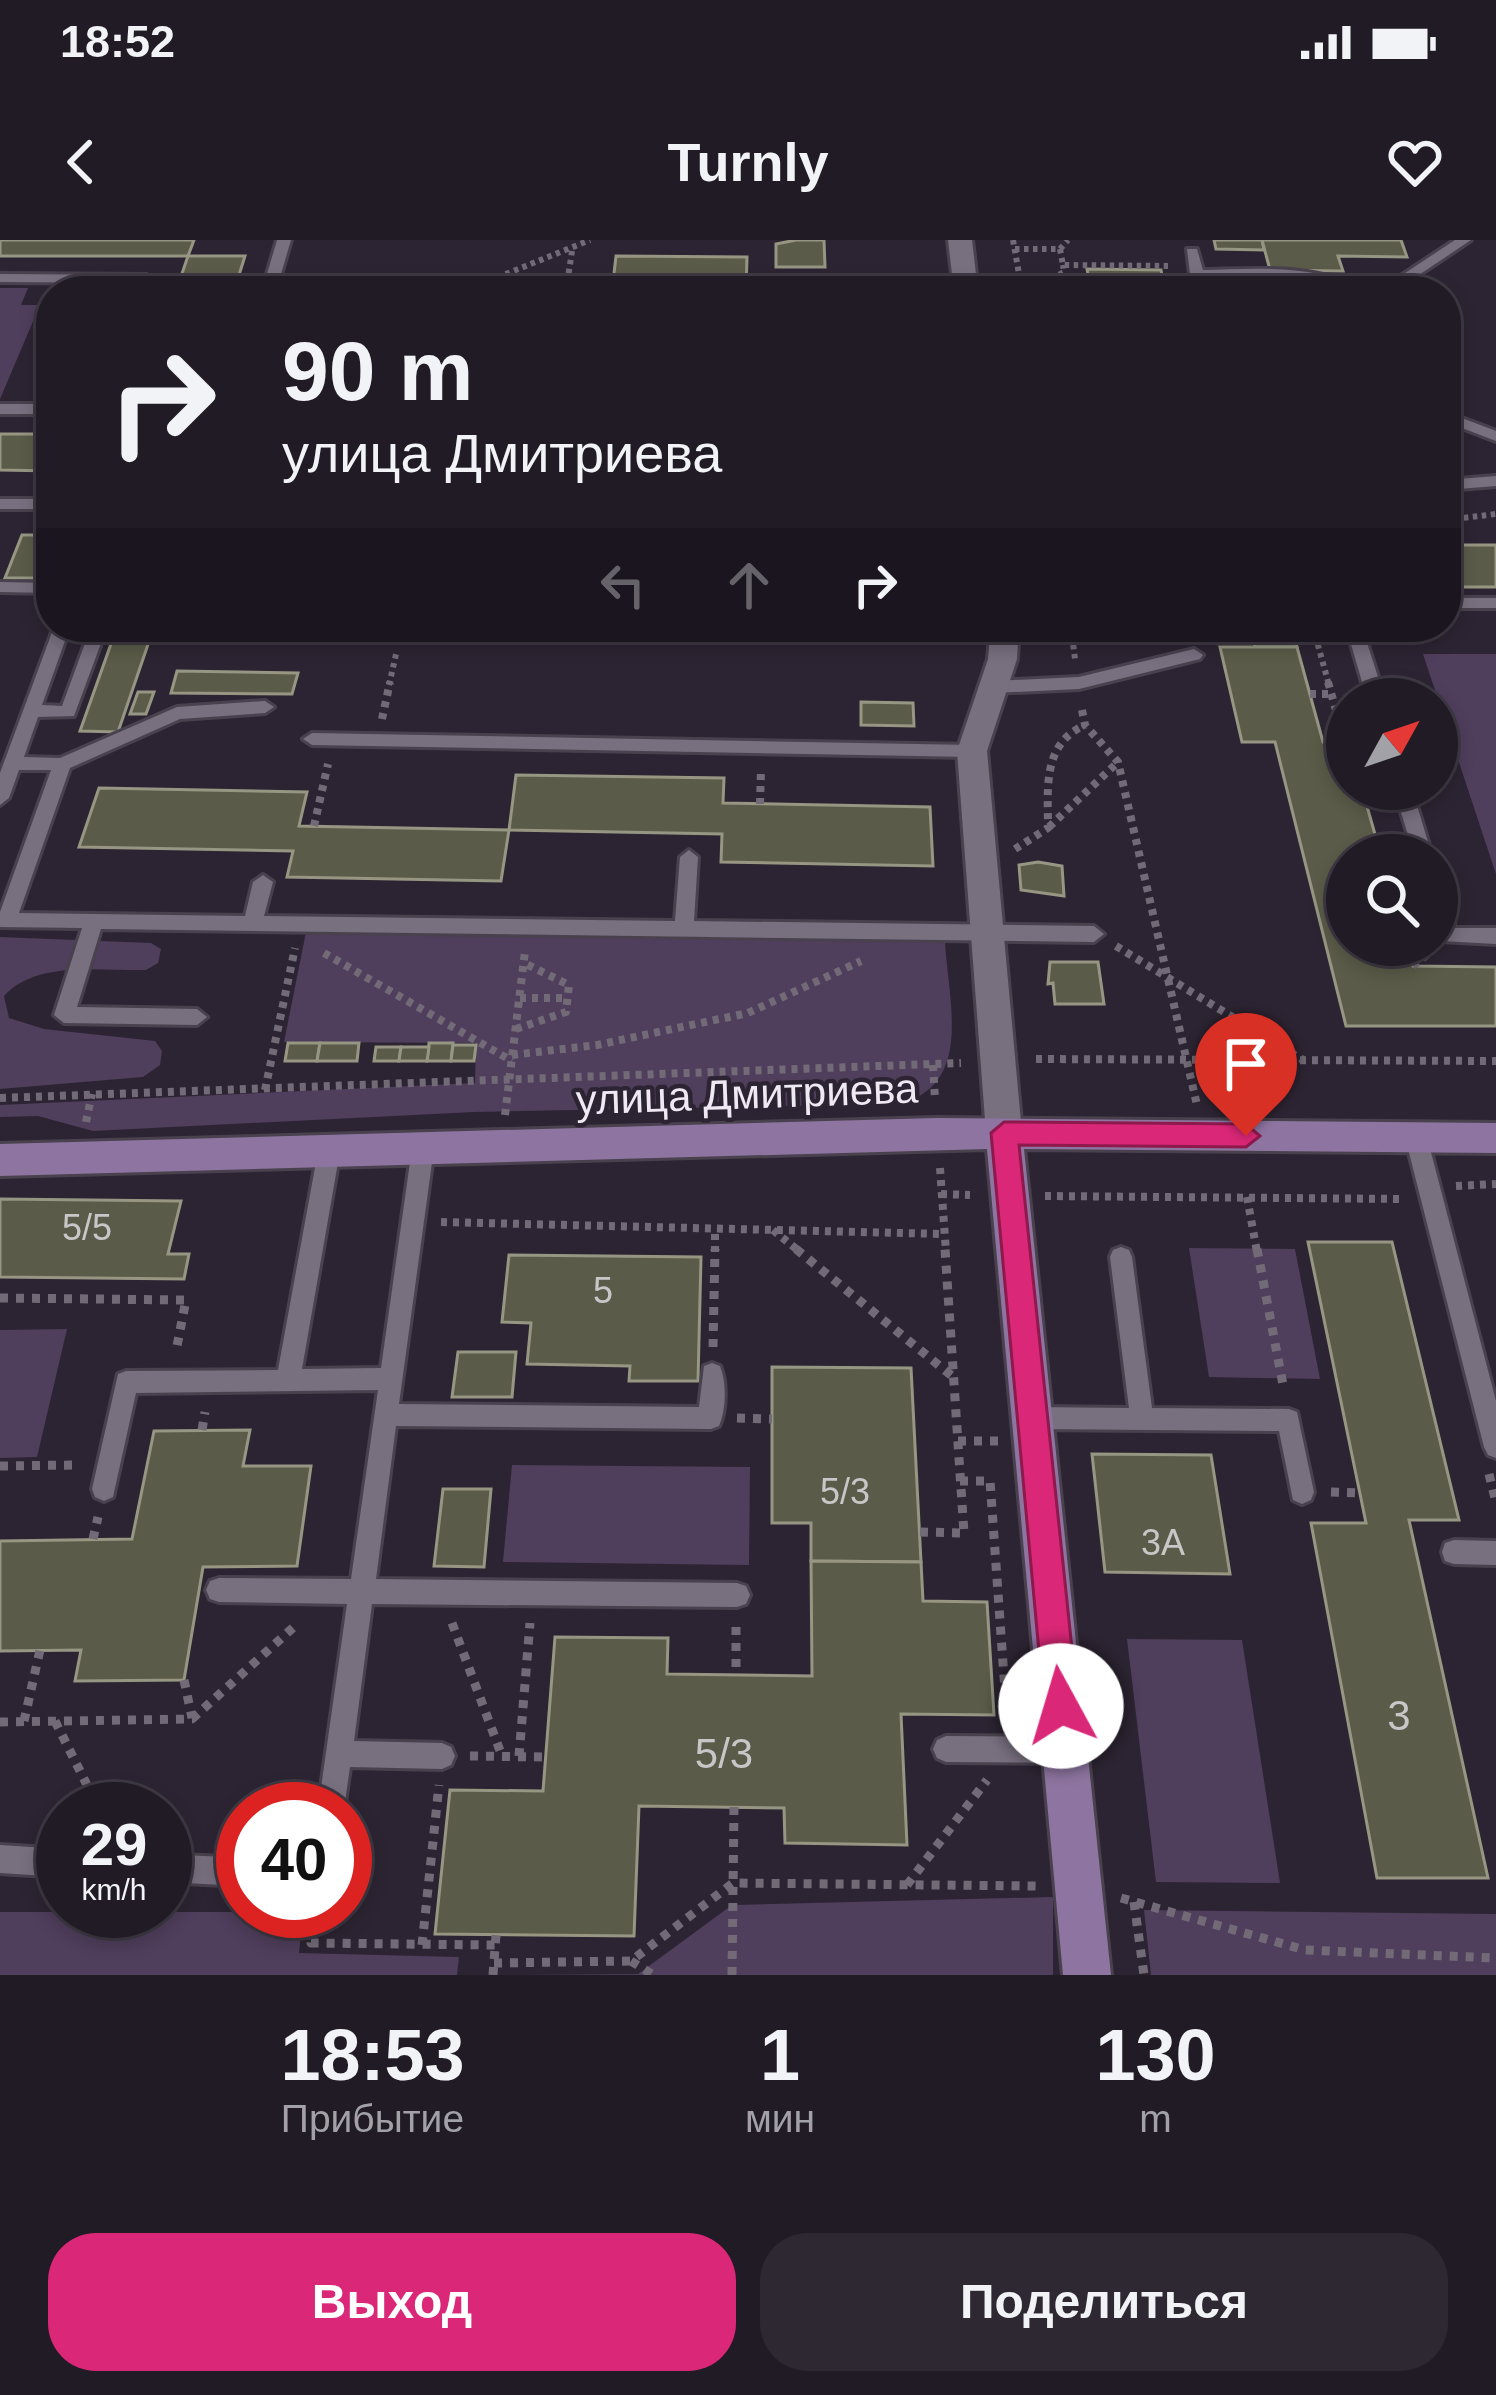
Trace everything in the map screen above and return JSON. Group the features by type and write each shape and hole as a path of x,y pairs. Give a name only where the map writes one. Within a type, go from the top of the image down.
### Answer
{"main road":[{"name":"улица Дмитриева","path":"0,1160 1004,1133 1496,1138"},
{"path":"1004,1133 1087,1975"}],"street":[{"path":"960,240 964,276"},
{"path":"1004,1133 972,751 979,713 1004,662 1005,642"}],"lane":[{"path":"273,276 284,240"},
{"path":"1408,276 1464,240"},
{"path":"1193,259 1197,274 1291,276"},
{"path":"0,278 36,278"},
{"path":"0,409 36,409"},
{"path":"1461,423 1496,436"},
{"path":"1461,484 1496,481"},
{"path":"0,504 36,504"},
{"path":"0,587 36,588"},
{"path":"1461,603 1496,603"},
{"path":"0,798 57,642"},
{"path":"32,711 68,712 94,642"},
{"path":"1359,642 1370,678"},
{"path":"994,687 1078,683 1194,655"},
{"path":"13,763 62,764 177,712 265,707"},
{"path":"312,739 972,751"},
{"path":"62,764 3,920 1094,934"},
{"path":"685,928 688,857"},
{"path":"253,923 263,882"},
{"path":"94,921 64,1016 197,1018"},
{"path":"1458,936 1496,936"},
{"path":"1416,1138 1496,1447"},
{"path":"334,1782 423,1148"},
{"path":"288,1380 329,1151"},
{"path":"1121,1257 1142,1419"},
{"path":"386,1415 711,1418 712,1374"},
{"path":"106,1477 126,1382 391,1379"},
{"path":"1032,1418 1289,1420 1302,1492"},
{"path":"1454,1552 1496,1553"},
{"path":"219,1589 737,1595"},
{"path":"946,1748 1065,1750"},
{"path":"338,1754 442,1756"},
{"path":"0,1859 36,1861"}],"path":[{"path":"504,276 590,240"},
{"path":"1060,249 1068,240"},
{"path":"1021,276 1014,244 1060,249"},
{"path":"1056,276 1064,272 1060,249"},
{"path":"568,276 572,251"},
{"path":"1063,265 1193,259"},
{"path":"1461,518 1496,514"},
{"path":"1073,642 1084,725 1118,762 1204,1136"},
{"path":"1317,642 1327,678"},
{"path":"378,740 397,650"},
{"path":"1310,694 1326,694"},
{"path":"1048,828 1051,755 1070,730 1084,725"},
{"path":"314,826 330,755"},
{"path":"760,804 761,762"},
{"path":"981,858 1024,846 1118,762"},
{"path":"501,1146 528,926"},
{"path":"1094,934 1304,1060"},
{"path":"266,1090 297,937 512,1058 748,1013 872,957"},
{"path":"516,1029 566,1012 568,998 569,985 524,963"},
{"path":"520,998 568,998"},
{"path":"0,1098 998,1059 1496,1061"},
{"path":"920,1532 964,1533 941,1194"},
{"path":"1010,1195 1432,1199"},
{"path":"1247,1197 1289,1420"},
{"path":"413,1221 944,1234"},
{"path":"712,1374 715,1228"},
{"path":"772,1229 953,1378"},
{"path":"0,1298 186,1300"},
{"path":"202,1430 204,1418"},
{"path":"755,1418 772,1418"},
{"path":"0,1466 106,1477"},
{"path":"907,1885 1010,1749 990,1481 960,1481"},
{"path":"0,1722 192,1719 332,1591"},
{"path":"441,1592 502,1756"},
{"path":"519,1756 532,1605"},
{"path":"736,1641 736,1675"},
{"path":"24,1721 40,1650"},
{"path":"184,1679 192,1719"},
{"path":"55,1721 86,1782"},
{"path":"422,1945 442,1756 545,1757"},
{"path":"732,1975 734,1807"},
{"path":"312,1938 311,1942 422,1945 496,1940 494,1969 631,1961 734,1883 1079,1886 1305,1950 1496,1958"},
{"path":"1134,1902 1144,1975"},
{"path":"631,1961 653,1975"}],"shaded area":[{"path":"0,288 28,288 21,305 36,305 36,314 0,399"},
{"path":"1423,654 1496,654 1496,874 1458,759 1458,678 1431,678"},
{"path":"306,932 945,941 952,1014 948,1060 939,1079 923,1094 900,1104 474,1112 93,1131 38,1116 0,1117 0,1105 475,1083 476,1043 284,1042"},
{"path":"0,937 151,943 161,949 158,963 146,970 51,972 17,985 4,996 9,1018 44,1029 155,1041 162,1051 160,1065 143,1077 0,1089"},
{"path":"1189,1248 1295,1249 1320,1379 1209,1377"},
{"path":"67,1329 37,1457 0,1458 0,1330"},
{"path":"512,1465 750,1467 749,1565 503,1562"},
{"path":"1127,1639 1242,1640 1280,1883 1156,1882"},
{"path":"1053,1897 1053,1975 522,1975 638,1974 732,1905"},
{"path":"1144,1910 1496,1914 1496,1975 1151,1975"},
{"path":"0,1912 36,1912 36,1938 192,1938 192,1912 216,1912 216,1938 300,1938 299,1953 459,1957 457,1975 0,1975"}],"building":[{"path":"0,240 194,240 188,256 0,256"},
{"path":"824,240 825,267 776,267 776,244"},
{"path":"1214,240 1262,240 1264,250 1216,249"},
{"path":"1262,240 1401,240 1407,257 1338,256 1343,271 1270,270"},
{"path":"188,256 245,256 239,276 181,276"},
{"path":"616,256 747,257 746,276 614,276"},
{"path":"1087,269 1161,270 1162,276 1088,276"},
{"path":"0,434 36,434 36,471 0,470"},
{"path":"22,535 36,535 36,578 5,578"},
{"path":"1461,545 1496,545 1496,587 1461,587"},
{"path":"112,642 149,642 118,732 80,731"},
{"path":"1254,642 1296,642 1297,647 1255,647"},
{"path":"1220,647 1297,647 1326,742 1326,810 1368,810 1375,834 1326,834 1326,946 1275,742 1242,742"},
{"path":"177,671 298,673 292,694 171,693"},
{"path":"138,692 154,692 146,714 130,714"},
{"path":"861,702 913,703 914,726 861,725"},
{"path":"516,775 724,778 723,803 930,807 933,866 721,862 722,834 509,830"},
{"path":"99,788 307,792 299,826 509,830 501,881 287,877 293,851 79,847"},
{"path":"1019,865 1062,866 1064,896 1021,890"},
{"path":"1050,962 1098,962 1104,1004 1055,1004 1053,983 1048,984"},
{"path":"1331,966 1496,967 1496,1026 1346,1026"},
{"path":"288,1043 320,1043 317,1061 285,1061"},
{"path":"320,1043 359,1043 357,1061 317,1061"},
{"path":"429,1043 453,1043 451,1061 427,1061"},
{"path":"453,1045 476,1045 474,1061 451,1061"},
{"path":"376,1047 401,1047 399,1061 374,1061"},
{"path":"401,1047 429,1047 427,1061 399,1061"},
{"path":"0,1199 181,1201 168,1254 189,1254 184,1279 0,1277"},
{"path":"1308,1242 1392,1242 1459,1520 1409,1520 1488,1878 1377,1878 1311,1523 1366,1523"},
{"path":"509,1255 701,1257 698,1381 629,1381 630,1366 527,1364 531,1323 502,1322"},
{"path":"458,1352 516,1352 512,1397 452,1397"},
{"path":"772,1367 911,1368 921,1562 811,1561 811,1523 772,1523"},
{"path":"250,1430 243,1466 311,1466 297,1566 203,1567 184,1680 75,1681 81,1650 0,1651 0,1541 132,1539 154,1431"},
{"path":"1092,1454 1211,1455 1230,1574 1105,1572"},
{"path":"443,1489 491,1489 484,1567 434,1566"},
{"path":"811,1561 921,1562 923,1601 987,1602 994,1715 901,1714 907,1845 785,1843 784,1808 639,1806 634,1936 435,1934 450,1790 543,1791 555,1637 668,1638 667,1674 812,1676"}],"route":[{"path":"1061,1706 1004,1133 1246,1136"}]}
